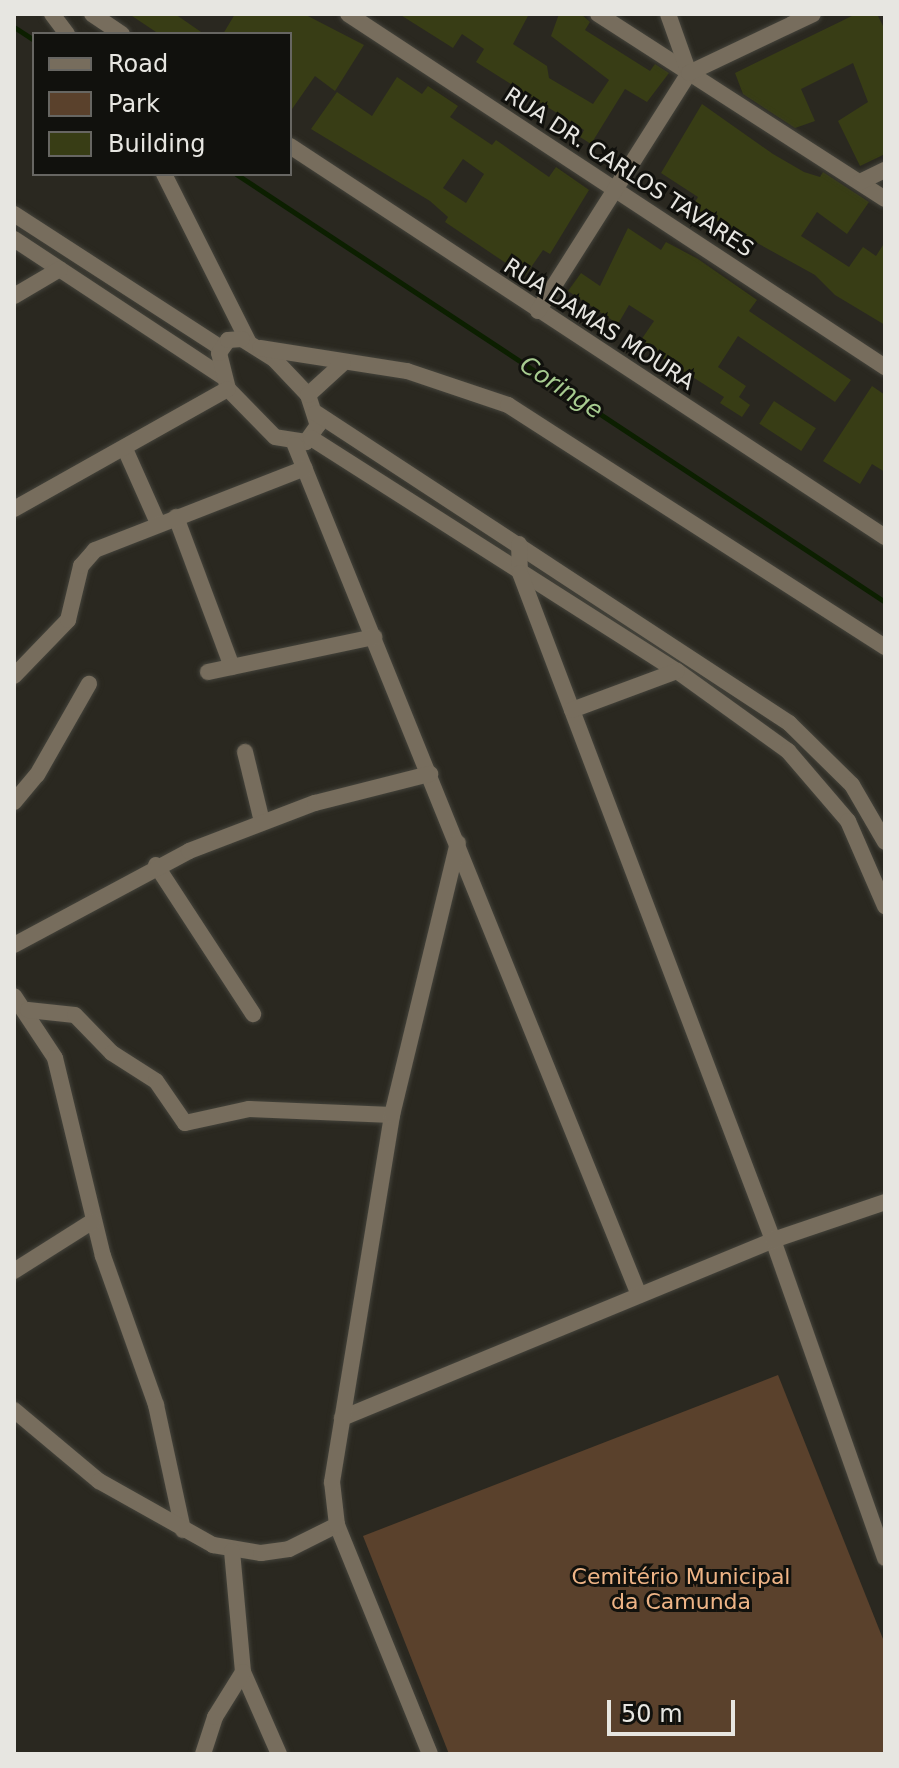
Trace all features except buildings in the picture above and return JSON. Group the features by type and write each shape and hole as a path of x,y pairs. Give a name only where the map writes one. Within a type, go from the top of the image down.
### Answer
{"street":[{"path":"52,14 66,32"},
{"path":"92,14 119,32"},
{"name":"RUA DR. CARLOS TAVARES","path":"348,14 885,367"},
{"path":"598,14 885,199"},
{"path":"668,14 689,73"},
{"path":"538,311 689,73 813,14"},
{"name":"RUA DAMAS MOURA","path":"292,147 885,537"},
{"path":"860,182 885,170"},
{"path":"165,176 254,344 308,395 316,413 789,723 852,785 885,842"},
{"path":"14,214 221,348"},
{"path":"14,239 225,383 259,425 303,442 677,671 811,773 848,821 885,906"},
{"path":"14,296 60,269"},
{"path":"221,348 231,338 343,363 445,379 508,405 885,647"},
{"path":"221,348 225,383"},
{"path":"308,395 343,363"},
{"path":"14,509 125,449 225,383"},
{"path":"316,413 303,442 305,468 639,1295"},
{"path":"125,449 158,523"},
{"path":"14,676 68,620 86,557 158,523 305,468"},
{"path":"176,517 232,667"},
{"path":"519,544 520,573 773,1240 885,1558"},
{"path":"208,672 374,637"},
{"path":"572,710 677,671"},
{"path":"14,802 37,775 89,684"},
{"path":"245,752 262,822"},
{"path":"14,945 78,915 156,865 262,822 430,774"},
{"path":"430,1754 337,1525 332,1482 392,1115 458,843"},
{"path":"156,865 253,1014"},
{"path":"14,996 28,1010 55,1058 93,1221 156,1405 183,1530"},
{"path":"28,1010 75,1015 112,1053 156,1081 185,1123 249,1109 392,1115"},
{"path":"342,1418 773,1240 885,1202"},
{"path":"14,1271 93,1221"},
{"path":"14,1410 99,1481 183,1530 232,1551 289,1549 337,1525"},
{"path":"232,1551 243,1672 279,1754"},
{"path":"203,1754 215,1717 243,1672"}],"green space":[{"name":"Cemitério Municipal da Camunda","path":"778,1375 885,1644 885,1754 449,1754 363,1536"}],"waterway":[{"name":"Coringe","path":"14,27 32,39"},
{"name":"Coringe","path":"239,176 885,602"}]}
